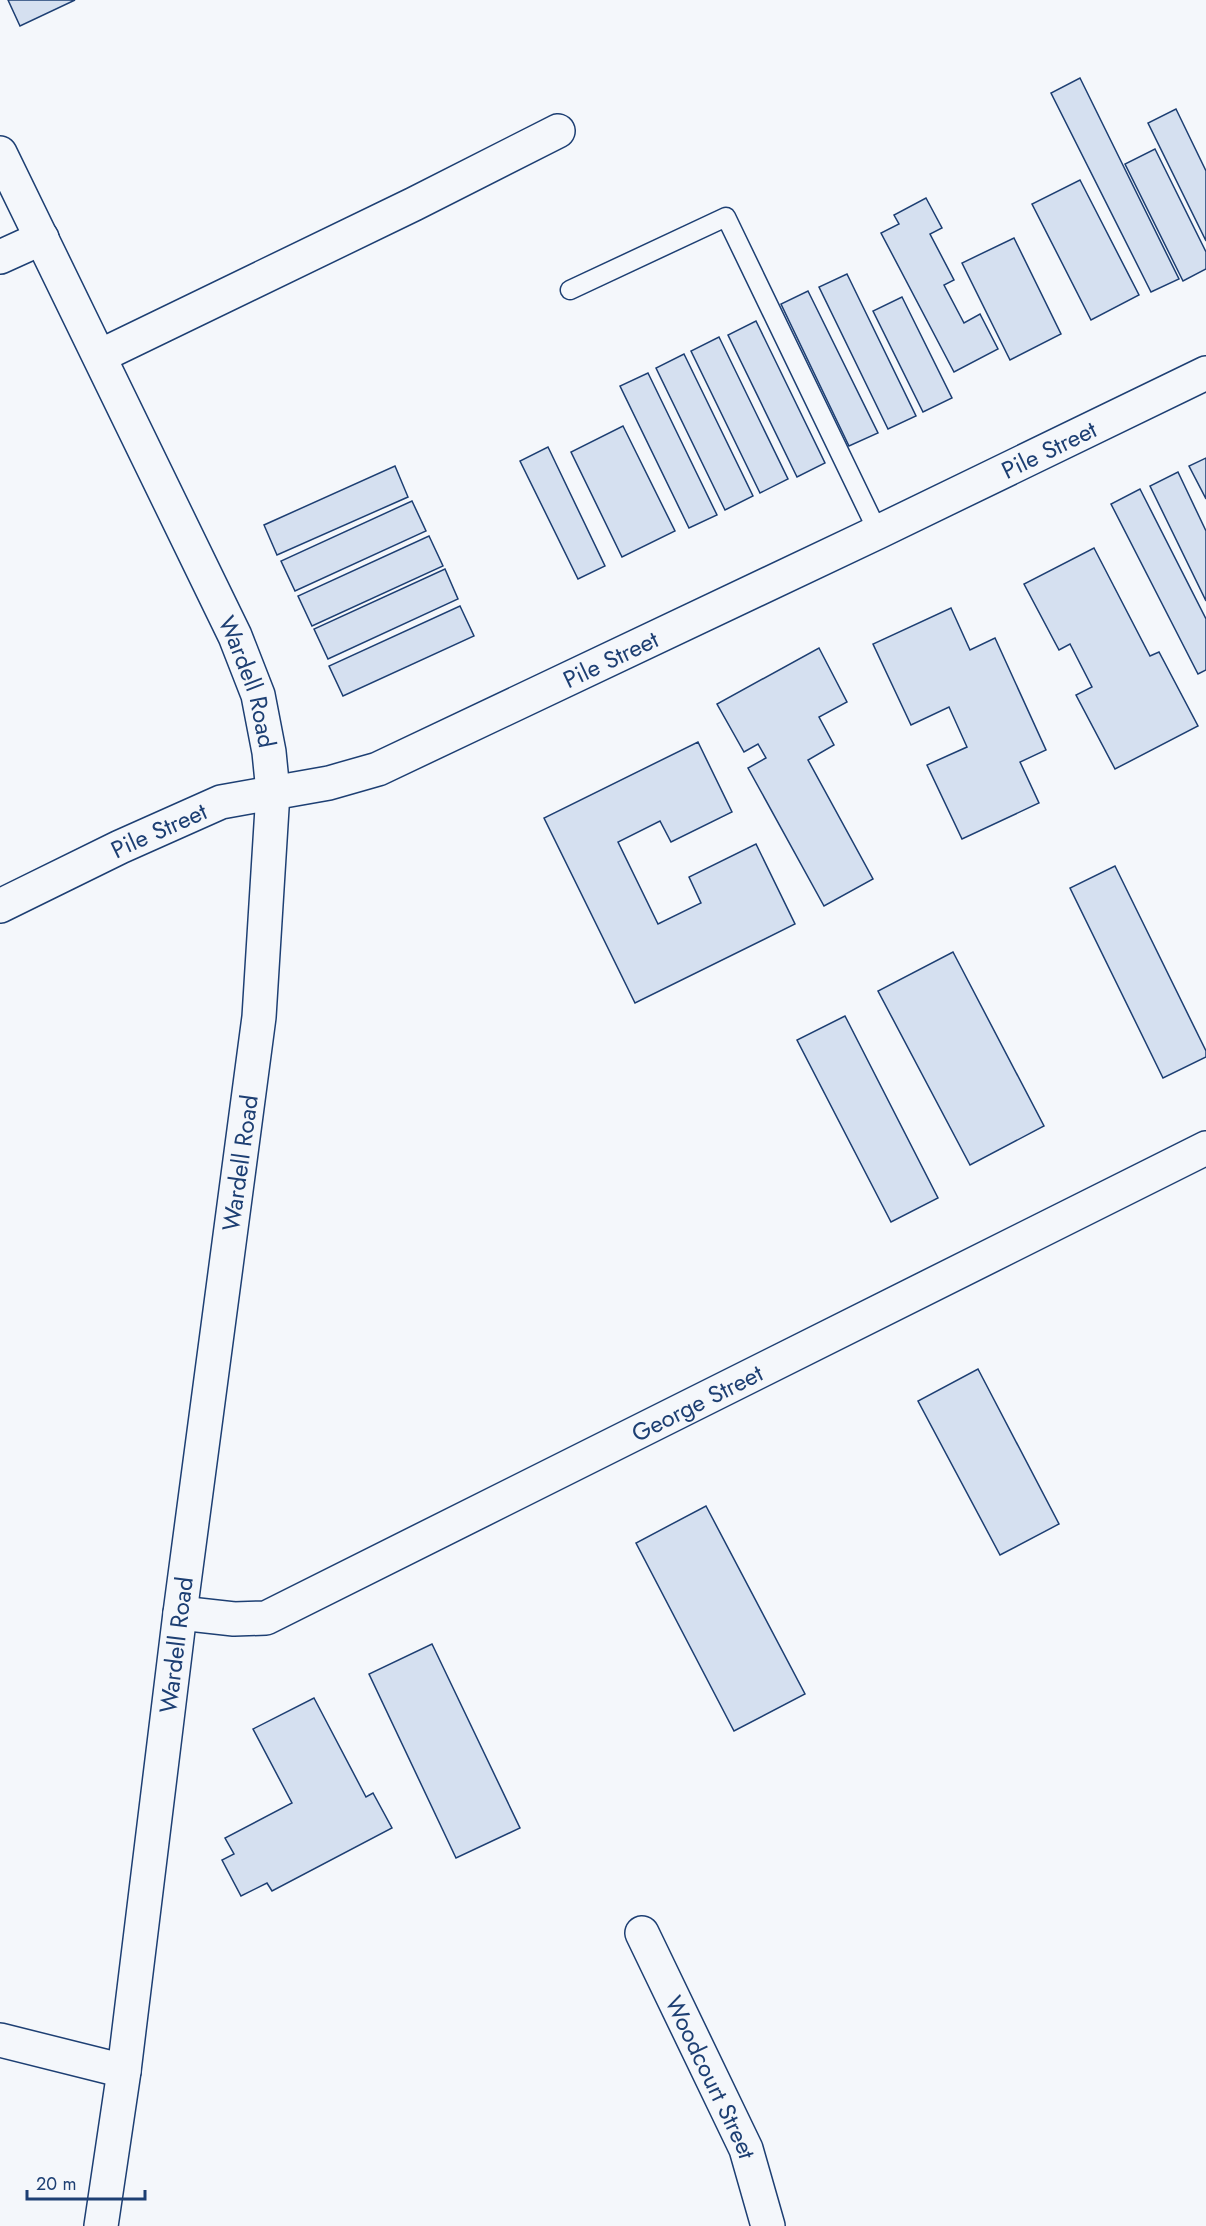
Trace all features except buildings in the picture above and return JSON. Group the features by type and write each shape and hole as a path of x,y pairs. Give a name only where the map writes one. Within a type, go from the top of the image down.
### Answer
{"street":[{"path":"100,356 414,204 558,131"},
{"name":"Wardell Road","path":"0,153 243,656 258,695 269,752 273,792 259,1017 180,1613 124,2072 101,2226"},
{"path":"0,257 42,237"},
{"name":"Pile Street","path":"0,906 120,847 221,802 329,783 378,769 878,532 1206,373"},
{"name":"George Street","path":"180,1613 234,1619 266,1618 1206,1148"},
{"name":"Woodcourt Street","path":"642,1933 746,2149 768,2226"},
{"path":"0,2040 124,2072"}],"lane":[{"path":"570,290 726,217 878,532"}]}
